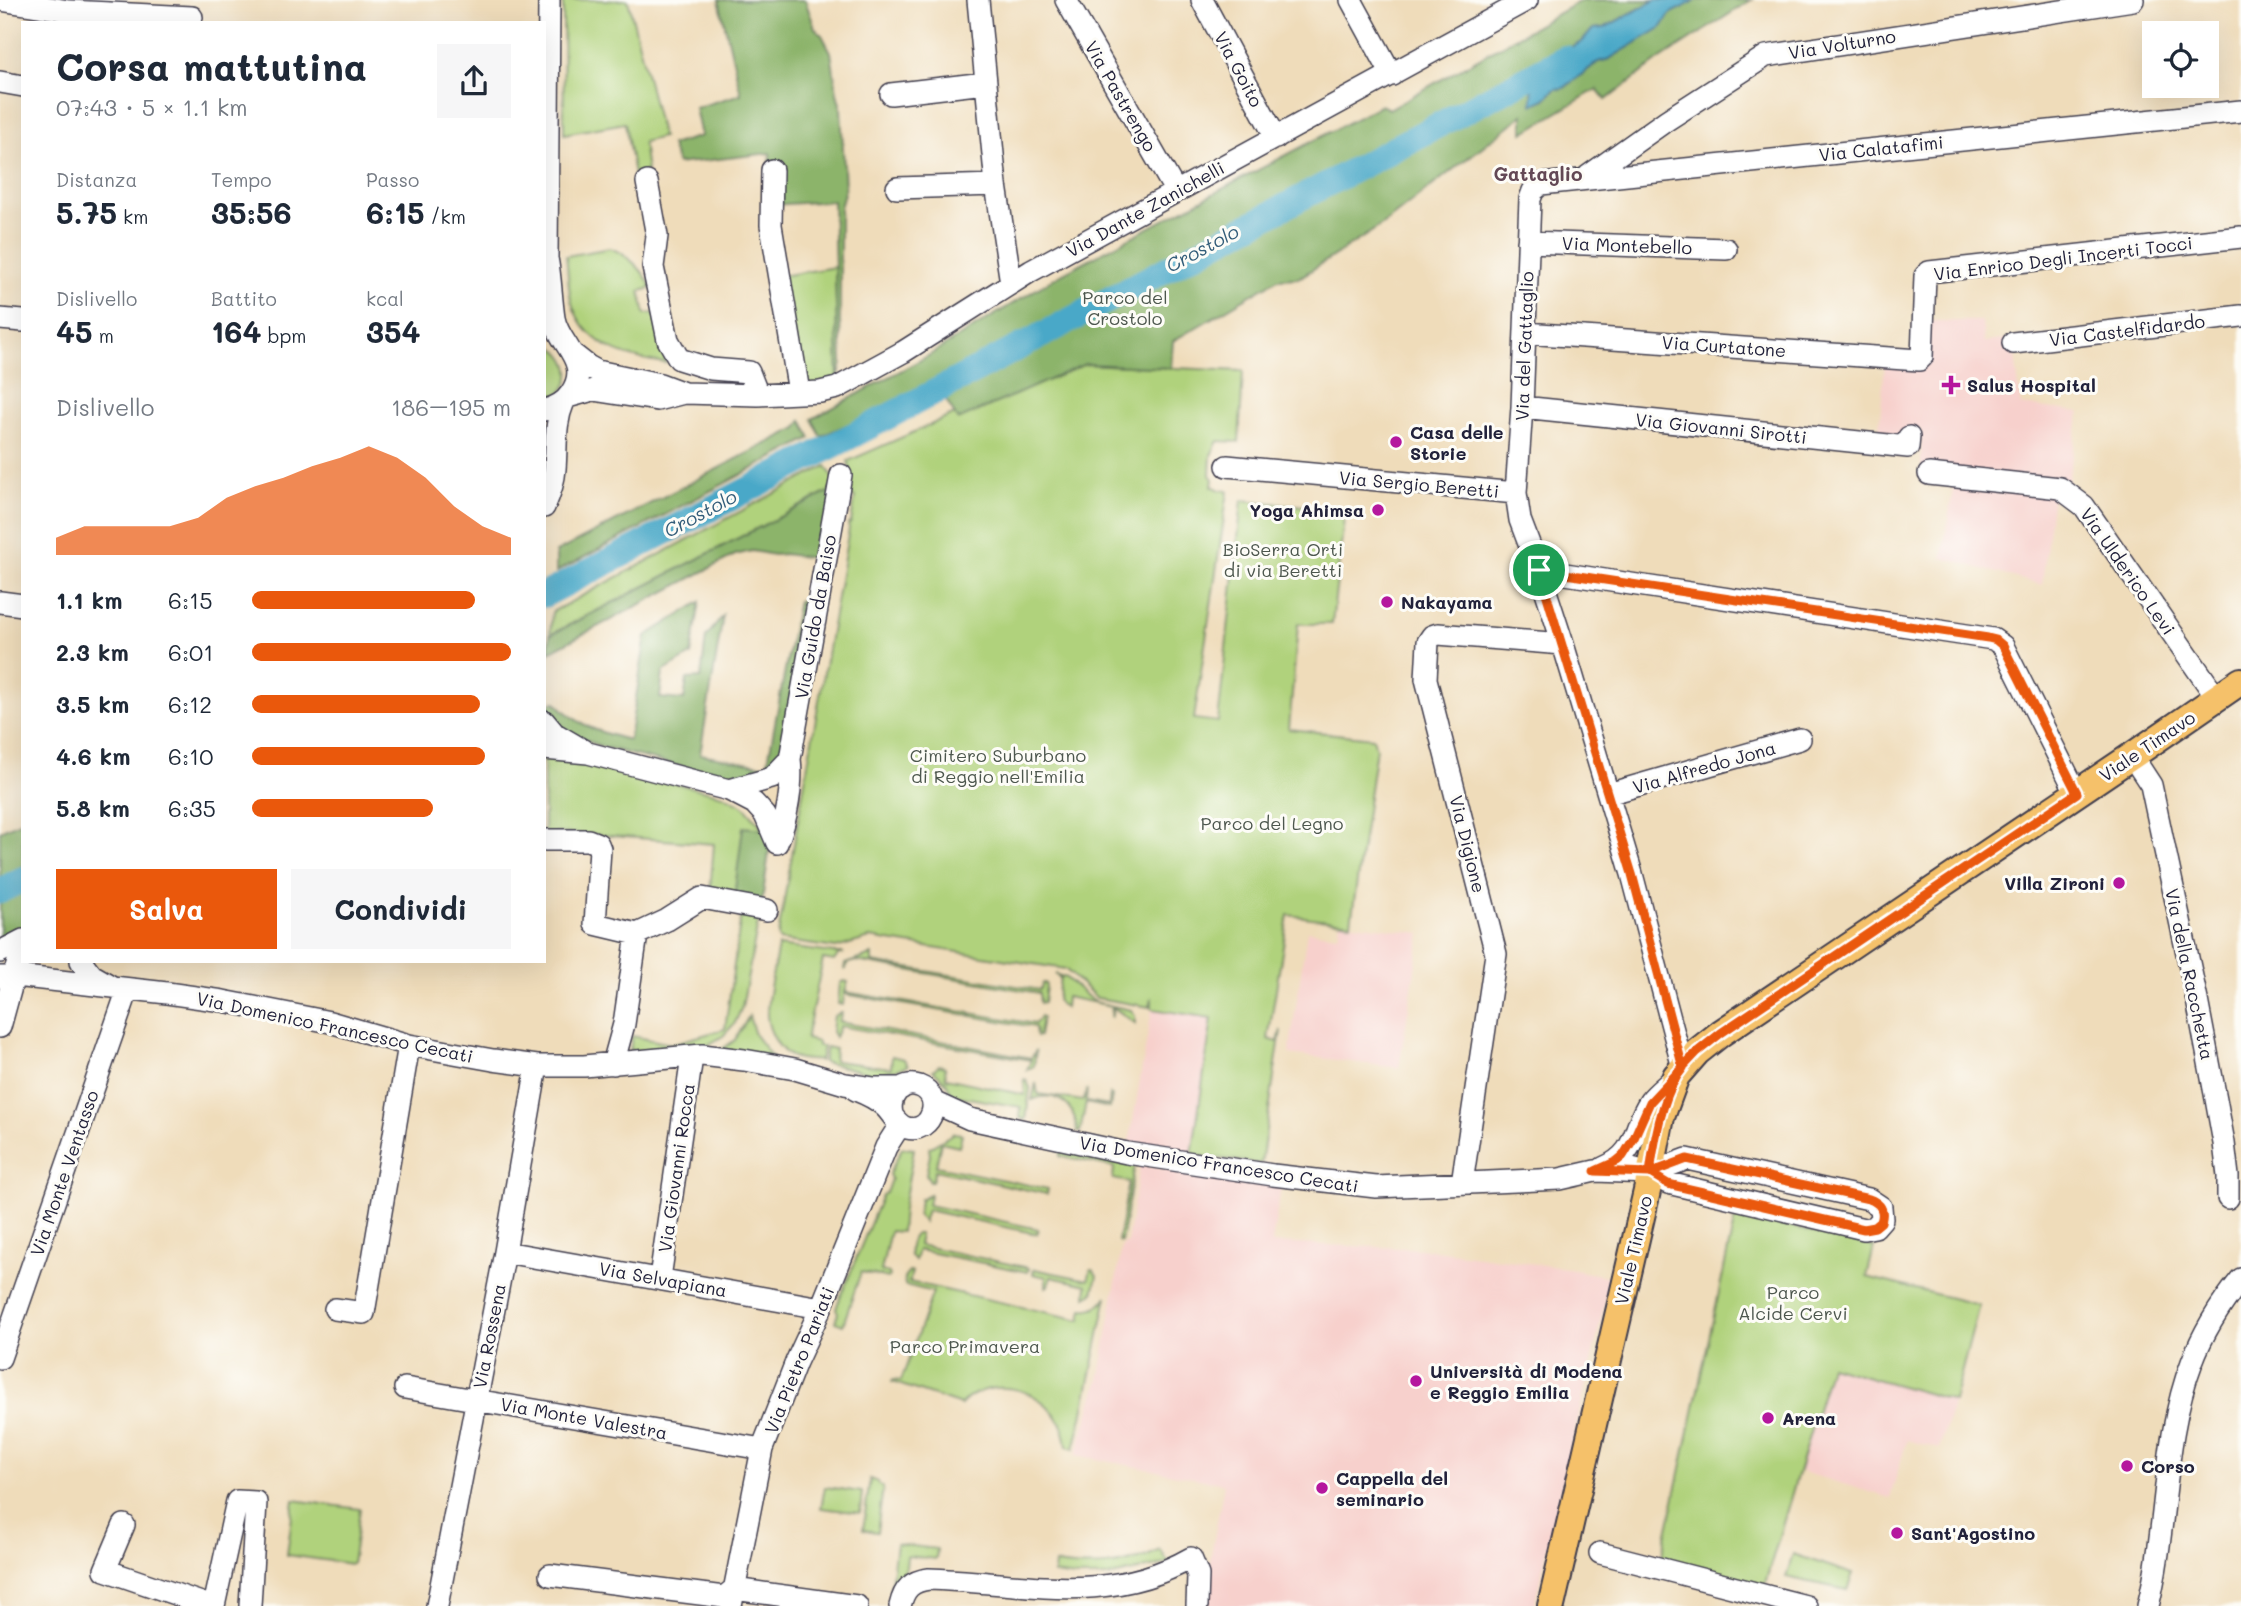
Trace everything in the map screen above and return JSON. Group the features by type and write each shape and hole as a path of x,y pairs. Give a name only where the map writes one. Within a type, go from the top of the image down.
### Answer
{"main road":[{"name":"Viale Timavo","path":"1551,1606 1661,1117 1679,1072 1697,1052 1721,1033 2241,681"}],"street":[{"path":"546,501 554,478 559,403 577,381 578,372 555,319 551,278 546,261 549,0"},
{"path":"978,0 996,186 1012,284"},
{"name":"Via Pastrengo","path":"1066,0 1176,192"},
{"name":"Via Goito","path":"1202,0 1276,138"},
{"path":"1351,0 1392,75"},
{"name":"Via Dante Zanichelli","path":"684,393 758,395 828,390 858,378 1012,284 1527,0"},
{"name":"Via Volturno","path":"1586,178 1667,120 1766,56 2133,0"},
{"path":"0,1 69,11 190,13"},
{"path":"0,82 21,86"},
{"path":"891,94 985,83"},
{"name":"Via Calatafimi","path":"1530,199 1541,184 1586,178 2241,111"},
{"path":"772,170 771,225 799,392"},
{"path":"647,182 657,236 653,267 668,340 678,359 711,369 749,372 758,395"},
{"path":"897,188 996,186"},
{"name":"Via del Gattaglio","path":"1516,492 1530,199"},
{"name":"Via Enrico Degli Incerti Tocci","path":"1922,357 1925,276 1928,272 2241,237"},
{"name":"Via Montebello","path":"1528,242 1726,249"},
{"name":"Via Castelfidardo","path":"2014,343 2241,316"},
{"path":"0,318 21,319"},
{"name":"Via Curtatone","path":"1525,333 1919,360 1922,357"},
{"path":"546,334 569,348 597,371 660,384 684,393"},
{"path":"559,403 593,390 657,400 684,393"},
{"name":"Via Giovanni Sirotti","path":"1522,407 1908,447 1909,437"},
{"name":"Via Sergio Beretti","path":"1227,466 1516,492 1520,520 1563,644 1632,874 1679,1072"},
{"name":"Via Ulderico Levi","path":"1929,474 2060,488 2084,506 2217,698"},
{"name":"Via Guido da Baiso","path":"729,790 754,803 765,815 777,843 782,832 792,775 790,759 841,475"},
{"path":"1539,570 1996,640 2003,646 2077,793"},
{"path":"0,602 21,605"},
{"name":"Via Digione","path":"1462,1184 1496,954 1426,679 1428,642 1432,636 1438,634 1563,644"},
{"path":"546,723 554,733 588,752"},
{"name":"Via Alfredo Jona","path":"1608,794 1800,739"},
{"path":"546,749 588,752 729,790 772,778 790,759"},
{"name":"Via della Racchetta","path":"2132,757 2151,785 2216,1100 2224,1143 2228,1198"},
{"path":"546,840 587,840 598,844 600,849 595,924 637,934 667,920 702,898 767,909"},
{"path":"613,1064 624,1024 637,934"},
{"path":"0,951 21,941"},
{"path":"0,1027 7,976 21,957"},
{"path":"83,963 92,975 120,988"},
{"name":"Via Domenico Francesco Cecati","path":"7,976 223,1001 330,1022 409,1045 537,1066 613,1064 702,1055 795,1069 845,1084"},
{"name":"Via Monte Ventasso","path":"0,1357 120,988"},
{"path":"335,1309 364,1313 409,1045"},
{"name":"Via Giovanni Rocca","path":"660,1278 692,1057"},
{"name":"Via Rossena","path":"437,1606 505,1252 537,1066"},
{"path":"1595,1171 1623,1156 1650,1102 1679,1072"},
{"path":"845,1084 878,1089 918,1086 929,1093 930,1112 914,1129 896,1119 877,1101 845,1084"},
{"path":"896,1119 891,1101 902,1088"},
{"name":"Via Domenico Francesco Cecati","path":"930,1112 1127,1153 1376,1187 1560,1179 1595,1171 1650,1173"},
{"name":"Via Pietro Pariati","path":"733,1597 762,1449 896,1119"},
{"path":"1687,1159 1869,1199 1881,1207 1882,1219 1875,1227 1864,1229 1668,1184 1650,1173 1687,1159"},
{"name":"Via Selvapiana","path":"505,1252 821,1308"},
{"path":"2148,1606 2160,1545 2177,1413 2192,1362 2221,1305 2241,1279"},
{"name":"Via Monte Valestra","path":"405,1388 762,1449"},
{"path":"124,1525 106,1570 212,1606 237,1501 256,1502 250,1606"},
{"path":"1600,1553 1806,1606"},
{"path":"900,1606 908,1587 925,1579 941,1580 1018,1599 1069,1598 1131,1591 1186,1570 1198,1584 1197,1606"},
{"path":"550,1575 724,1597 857,1606"}],"shaded area":[{"name":"Salus Hospital","path":"1930,321 1982,321 1984,342 2013,339 2021,405 2080,412 2067,487 1921,466 1921,430 1908,428 1897,443 1878,441 1885,362 1927,365"},
{"path":"1954,482 2053,495 2042,585 1942,558"},
{"path":"1340,922 1421,933 1399,1068 1289,1054 1307,931 1338,935"},
{"path":"1152,1009 1212,1018 1192,1155 1129,1144"},
{"name":"Università di Modena e Reggio Emilia","path":"1140,1165 1281,1187 1272,1243 1428,1249 1611,1277 1534,1606 1207,1606 1209,1597 1204,1594 1224,1484 1076,1455 1100,1375 1122,1245 1127,1242"},
{"path":"1830,1366 1954,1401 1939,1449 1907,1440 1890,1498 1799,1471"}],"green space":[{"path":"563,0 628,0 662,137 643,142 647,171 634,175 625,123 564,134"},
{"path":"719,0 805,0 815,28 831,52 841,108 845,189 840,208 842,363 838,378 833,201 771,205 770,153 677,164 671,145 701,136 695,108 741,94"},
{"name":"Parco del Crostolo","path":"1582,0 1655,0 1604,28 1593,29 1582,42 1533,65 1545,99 1555,89 1564,88 1598,62 1609,59 1661,27 1671,13 1684,5 1697,0 1751,0 1659,60 1606,100 1597,89 1523,133 1523,115 1382,225 1299,278 1278,279 1173,341 1171,368 1085,364 958,420 938,387 821,436 812,419 928,356 1061,274 1381,105 1389,109"},
{"path":"610,248 635,264 652,288 640,291 645,314 656,313 666,363 621,353 607,346 585,328 577,315 570,295 566,256"},
{"path":"835,267 838,378 799,392 780,276"},
{"path":"546,344 564,357 569,371 566,386 555,397 546,400"},
{"name":"Cimitero Suburbano di Reggio nell'Emilia","path":"1085,364 1243,371 1239,442 1218,441 1211,455 1212,486 1228,491 1194,719 1218,722 1242,500 1345,510 1332,624 1298,624 1289,729 1373,738 1376,748 1351,923 1288,915 1268,1039 1278,1042 1281,1030 1261,1164 1192,1155 1212,1018 1152,1009 1152,997 1150,1007 1097,998 1065,969 870,938 836,948 779,940 848,524 851,523 855,497 851,496 848,461 955,414 959,419"},
{"path":"802,420 811,438 556,572 556,552 797,428"},
{"path":"826,466 833,477 834,489 550,635 552,612"},
{"path":"834,489 820,559 752,551 735,555 549,652 550,635"},
{"path":"798,601 803,602 800,635 803,636 780,763 772,772 736,781 599,746 556,725 546,705 556,702 580,722 629,740 646,636 700,602 691,655 663,672 660,698 684,700 687,679 701,678 706,637 723,616 700,754 767,766"},
{"path":"546,756 570,758 723,795 744,806 764,829 734,897 710,892 714,844 546,833"},
{"path":"21,821 21,934 0,945 0,831"},
{"path":"743,827 764,829 770,846 762,901 734,897"},
{"path":"741,915 759,917 742,1007 735,1023 723,1036 701,1049 630,1051 632,1036 671,1044 725,1029"},
{"path":"778,946 844,953 838,955 834,961 823,959 806,1039 823,1046 820,1061 799,1059 788,1054 779,1046 770,1028 767,1016 768,1001"},
{"path":"872,955 872,962 1040,990 1045,983 1044,1002 1040,1003 1039,993 856,961 847,964 844,969 845,964"},
{"path":"1055,974 1066,978 1094,1002 1131,1010 1135,1015 1135,1023 1114,1008 1111,1018 1112,1006 1066,997 1065,1007 1060,1004 1057,1000 1060,978"},
{"path":"848,982 845,992 1035,1024 1040,1016 1039,1036 1036,1037 1035,1027 844,994 843,1005 838,1004 840,983"},
{"path":"840,1013 839,1022 1031,1058 1036,1050 1034,1066 1027,1070 1031,1060 840,1026 835,1037 832,1032 834,1016"},
{"path":"749,1016 755,1035 774,1060 721,1050 735,1040"},
{"path":"826,1047 835,1049 834,1061 891,1068 892,1056 904,1059 908,1066 877,1075 823,1062"},
{"path":"939,1065 945,1067 946,1078 1025,1095 1024,1080 1027,1081 1030,1088 1026,1120 1020,1118 1021,1107 952,1095 946,1082 933,1070"},
{"path":"1036,1083 1038,1094 1083,1101 1087,1089 1086,1102 1109,1106 1110,1094 1110,1108 1086,1103 1080,1132 1077,1132 1073,1114 1064,1102 1049,1097 1032,1100"},
{"path":"954,1133 962,1134 959,1146 941,1142 936,1166 1048,1189 1047,1194 935,1170 930,1181 926,1174 929,1148"},
{"path":"902,1148 914,1149 901,1232 890,1231 881,1271 889,1273 890,1276 888,1278 861,1272 843,1325 835,1322 838,1313 836,1308 882,1195 886,1193 891,1179 889,1174"},
{"path":"1061,1150 1135,1165 1121,1242 1118,1241 1129,1182 1113,1179 1114,1167 1060,1156"},
{"path":"930,1194 928,1205 1038,1229 1037,1234 927,1210 923,1222 918,1214 920,1199"},
{"name":"Parco Alcide Cervi","path":"1736,1213 1874,1247 1867,1277 1979,1305 1954,1401 1830,1366 1764,1587 1661,1561"},
{"path":"916,1234 920,1234 918,1245 1029,1268 1028,1272 918,1250 915,1260 910,1256 910,1250 911,1241"},
{"path":"1034,1269 1088,1280 1093,1269 1097,1276 1093,1293 1086,1297 1087,1285 1051,1277 1046,1287 1046,1277 1033,1274"},
{"name":"Parco Primavera","path":"912,1272 909,1282 1081,1320 1083,1309 1097,1306 1107,1296 1074,1449 1067,1447 1059,1420 1051,1410 1030,1394 1003,1388 989,1389 966,1399 961,1405 892,1382 901,1381 933,1292 905,1285 904,1278"},
{"path":"870,1479 883,1487 877,1532 863,1530"},
{"path":"825,1487 862,1492 860,1513 821,1508"},
{"path":"294,1500 360,1509 352,1564 287,1555"},
{"path":"896,1544 937,1549 936,1559 907,1556 906,1567 896,1593 890,1592"},
{"path":"1160,1550 1169,1563 1108,1577 1054,1574 1055,1564 1109,1566"},
{"path":"1793,1554 1853,1574 1847,1590 1786,1577"}],"water":[{"path":"1655,0 1697,0 1671,13 1662,27 1609,59 1598,62 1564,88 1555,89 1545,99 1532,105 1533,65 1582,42 1593,29 1604,28"}],"waterway":[{"name":"Crostolo","path":"546,594 863,430 1565,58"},
{"name":"Crostolo","path":"0,891 21,880"}],"place":[{"name":"Salus Hospital","path":"1951,385"},
{"name":"Casa delle Storie","path":"1396,442"},
{"name":"Yoga Ahimsa","path":"1378,510"},
{"name":"Nakayama","path":"1387,602"},
{"name":"Villa Zironi","path":"2119,883"},
{"name":"Università di Modena e Reggio Emilia","path":"1416,1381"},
{"name":"Arena","path":"1768,1418"},
{"name":"Corso","path":"2127,1466"},
{"name":"Cappella del seminario","path":"1322,1488"},
{"name":"Sant'Agostino","path":"1897,1533"}],"district":[{"name":"Gattaglio","path":"1538,173"}],"route":[{"path":"1539,570 1632,874 1683,1068 1676,1076 1661,1117 1650,1173 1668,1184 1864,1229 1875,1227 1882,1219 1881,1207 1875,1201 1687,1159 1650,1173 1595,1171 1623,1156 1650,1102 1676,1076 1683,1068 1697,1052 1721,1033 2077,793 2003,646 1988,638 1539,570"}],"park label":[{"name":"BioSerra Orti di via Beretti","path":"1283,559"},
{"name":"Parco del Legno","path":"1272,823"}]}
